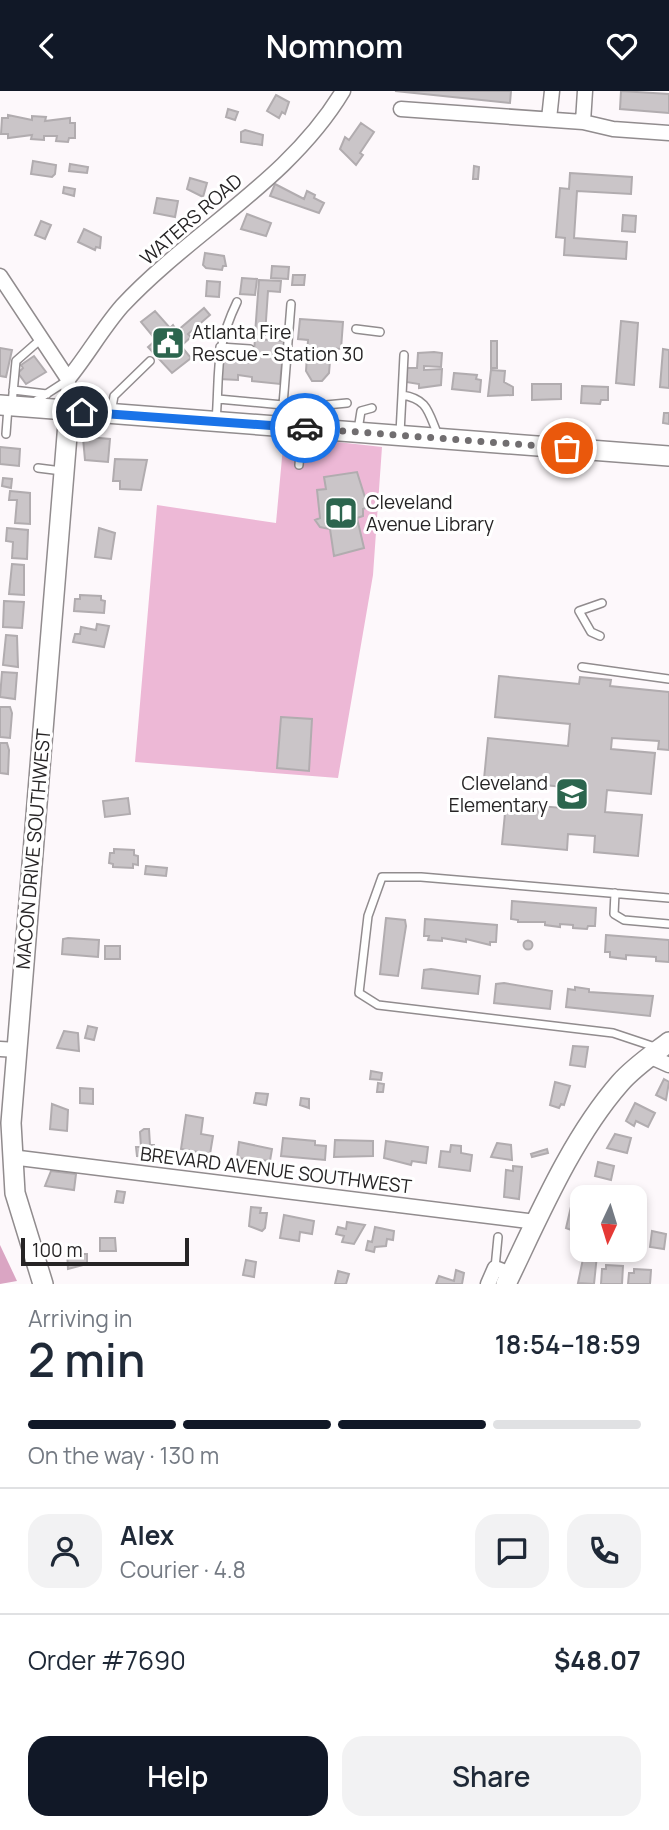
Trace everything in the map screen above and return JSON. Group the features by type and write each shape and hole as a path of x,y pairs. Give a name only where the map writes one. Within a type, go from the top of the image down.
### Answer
{"street":[{"name":"WATERS ROAD","path":"68,379 122,307 292,156 322,123 343,91"},
{"path":"549,119 552,91"},
{"path":"583,122 585,91"},
{"path":"401,109 549,119 583,122 613,129 669,132"},
{"path":"0,276 68,379 69,411"},
{"path":"12,403 69,411 669,456"},
{"name":"MACON DRIVE SOUTHWEST","path":"43,1284 15,1193 11,1157 8,1050 69,411"},
{"path":"488,1284 504,1275 597,1116 620,1084 662,1053"},
{"name":"BREVARD AVENUE SOUTHWEST","path":"11,1157 536,1222"}],"lane":[{"path":"216,422 222,333 237,302"},
{"path":"291,304 283,405 293,427 299,464"},
{"path":"356,329 380,333"},
{"path":"6,434 16,361 41,339"},
{"path":"220,347 250,349"},
{"path":"400,435 404,355"},
{"path":"111,414 114,396 150,361"},
{"path":"12,403 48,394 68,379"},
{"path":"12,403 48,394"},
{"path":"401,395 418,398 424,403 440,439"},
{"path":"218,399 283,405"},
{"path":"249,424 251,402"},
{"path":"293,427 296,417 304,407 347,403"},
{"path":"358,432 361,411 372,408"},
{"path":"38,468 64,472"},
{"path":"600,636 591,632 579,611 602,603"},
{"path":"582,667 595,671 669,679"},
{"path":"662,1053 613,1033 378,1005 359,993 368,916 382,877 421,877 669,898"},
{"path":"615,893 614,914 624,920 669,924"},
{"path":"498,1237 504,1275"}],"shaded area":[{"path":"284,436 382,447 373,575 338,778 135,762 157,505 276,523"},
{"path":"0,1245 17,1281 0,1284"}],"building":[{"path":"395,91 511,91 510,103"},
{"path":"621,91 669,94 669,113 620,109"},
{"path":"276,95 289,102 285,114 282,112 279,118 267,111"},
{"path":"228,109 238,112 235,120 226,117"},
{"path":"8,115 32,120 32,116 46,117 45,121 70,118 70,123 75,123 75,138 69,138 68,142 56,141 57,136 44,136 44,140 31,139 32,135 8,138 8,134 1,134 2,118 8,118"},
{"path":"361,123 374,132 360,153 363,155 356,165 340,149 345,137 349,140"},
{"path":"245,130 263,135 262,145 241,142 241,132"},
{"path":"33,161 56,165 55,174 52,177 31,174"},
{"path":"70,164 88,167 87,173 69,171"},
{"path":"474,166 479,167 478,179 473,179"},
{"path":"570,173 632,177 631,194 577,191 574,238 627,242 626,259 564,255 565,238 556,237 560,188 569,189"},
{"path":"190,178 207,183 203,197 187,189"},
{"path":"275,184 304,199 307,191 315,195 314,198 324,203 319,213 270,196"},
{"path":"64,187 75,189 74,196 63,193"},
{"path":"157,198 178,201 175,217 154,213"},
{"path":"247,214 271,223 266,236 241,229"},
{"path":"623,215 636,216 635,232 622,231"},
{"path":"41,221 51,225 45,239 35,235"},
{"path":"84,229 101,237 100,248 96,247 95,250 78,242"},
{"path":"205,253 224,256 226,266 223,266 222,270 206,268 203,265"},
{"path":"272,266 289,267 288,279 271,278"},
{"path":"293,275 305,275 304,285 292,285"},
{"path":"242,278 257,279 255,295 240,294"},
{"path":"259,280 281,281 280,292 268,291 265,335 255,334"},
{"path":"207,281 220,282 219,297 206,296"},
{"name":"Atlanta Fire Rescue - Station 30","path":"204,308 210,315 188,334 191,337 181,346 191,358 172,373 148,347 156,340 141,322 155,311 170,328 173,325 177,331"},
{"path":"300,319 343,322 341,349 331,348 329,373 322,381 312,381 306,371 308,340 298,339"},
{"path":"621,321 638,323 634,385 616,383"},
{"path":"255,339 284,341 280,384 252,381 252,377 238,375 238,380 219,379 221,360 253,363"},
{"path":"491,341 497,341 497,368 491,368"},
{"path":"0,348 12,350 6,377 0,376"},
{"path":"663,349 669,350 669,388 660,387"},
{"path":"418,353 442,353 441,367 424,366 424,370 442,369 441,385 419,388 419,384 406,382 407,368 417,368"},
{"path":"34,356 46,372 26,384 18,373 23,368 21,365"},
{"path":"491,370 505,371 504,382 513,387 513,395 488,396"},
{"path":"454,373 477,375 476,379 481,380 480,392 452,389"},
{"path":"532,384 561,384 561,399 532,400"},
{"path":"582,386 608,387 608,400 601,400 600,404 581,403"},
{"path":"664,413 669,413 669,424 663,423"},
{"path":"83,438 110,439 108,462 85,460"},
{"path":"0,447 20,449 19,466 0,464"},
{"path":"115,459 147,460 141,490 120,489 120,481 113,481"},
{"name":"Cleveland Avenue Library","path":"357,472 368,507 363,509 363,516 357,518 364,548 334,556 330,529 320,527 315,520 320,518 317,490 326,489 324,477"},
{"path":"3,478 12,479 11,488 2,486"},
{"path":"10,491 30,493 30,524 15,523 17,500 9,500"},
{"path":"7,528 28,530 27,559 12,558 13,542 6,541"},
{"path":"99,528 115,533 111,559 95,557"},
{"path":"12,564 24,565 24,595 9,594"},
{"path":"80,595 101,596 101,600 105,601 104,613 74,611 75,599 80,599"},
{"path":"4,601 24,602 22,628 3,627"},
{"path":"97,624 109,626 104,647 73,642 75,634 80,634 81,627 96,630"},
{"path":"6,635 17,636 18,667 3,665"},
{"path":"2,672 17,673 15,699 0,697"},
{"name":"Cleveland Elementary","path":"499,676 579,684 580,677 611,680 610,686 669,692 669,750 658,749 659,741 612,738 611,749 655,753 651,794 607,790 605,812 642,815 638,856 594,852 595,836 568,834 567,850 502,844 506,803 562,808 564,787 484,779 488,738 568,746 570,724 495,717"},
{"path":"0,707 10,707 12,713 10,738 0,737"},
{"path":"281,717 312,719 309,771 277,768"},
{"path":"0,743 7,743 9,750 8,774 0,773"},
{"path":"128,798 130,814 105,817 103,801"},
{"path":"114,849 134,850 134,855 138,856 138,865 133,864 133,868 113,867 113,864 109,863 110,853 114,853"},
{"path":"146,866 167,868 166,876 145,874"},
{"path":"512,901 596,908 595,926 588,926 587,929 573,928 573,925 545,925 545,922 518,922 511,919"},
{"path":"386,918 405,920 398,976 380,974"},
{"path":"425,919 497,925 496,942 490,942 490,945 466,939 466,942 442,938 442,941 428,940 429,936 424,936"},
{"path":"606,935 669,940 669,962 656,961 656,957 610,957 610,952 605,952"},
{"path":"63,939 99,940 98,957 62,954"},
{"path":"528,940 533,945 528,950 523,945"},
{"path":"105,946 120,946 120,959 105,959"},
{"path":"424,970 480,976 478,994 422,988"},
{"path":"496,984 552,991 550,1009 494,1003"},
{"path":"575,987 589,989 589,992 653,996 650,1016 566,1007 568,989 575,990"},
{"path":"88,1026 97,1028 94,1040 85,1038"},
{"path":"64,1031 78,1033 79,1051 57,1048"},
{"path":"573,1046 588,1047 585,1067 570,1065"},
{"path":"371,1071 382,1073 381,1080 370,1079"},
{"path":"664,1079 669,1082 666,1100 656,1095"},
{"path":"555,1082 570,1086 564,1105 561,1104 559,1108 550,1105"},
{"path":"378,1083 384,1084 383,1092 377,1092"},
{"path":"80,1088 93,1089 93,1104 80,1103"},
{"path":"256,1093 268,1094 266,1105 254,1103"},
{"path":"301,1098 309,1099 309,1108 300,1105"},
{"path":"635,1103 655,1113 648,1127 636,1121 634,1126 626,1121"},
{"path":"52,1104 68,1110 67,1131 50,1129"},
{"path":"186,1115 203,1118 201,1134 213,1136 210,1154 181,1149"},
{"path":"149,1129 150,1145 154,1145 155,1155 149,1157 137,1156 136,1147 141,1147 140,1132"},
{"path":"615,1134 631,1138 627,1153 607,1148"},
{"path":"283,1138 315,1141 315,1145 326,1146 325,1160 281,1156"},
{"path":"335,1140 373,1141 373,1156 334,1157"},
{"path":"386,1141 428,1147 426,1163 412,1161 411,1165 384,1158"},
{"path":"239,1142 272,1149 270,1161 237,1158"},
{"path":"497,1143 511,1145 512,1160 491,1157"},
{"path":"451,1145 461,1146 461,1153 472,1155 470,1171 439,1167 441,1151 450,1152"},
{"path":"547,1149 548,1153 532,1157 531,1154"},
{"path":"598,1162 614,1166 611,1180 595,1176"},
{"path":"513,1166 522,1167 519,1199 504,1197 506,1170 513,1171"},
{"path":"51,1171 76,1174 74,1190 45,1186"},
{"path":"117,1191 125,1192 123,1203 115,1202"},
{"path":"251,1207 261,1208 260,1213 267,1213 262,1231 249,1226"},
{"path":"570,1211 570,1229 566,1228"},
{"path":"284,1215 314,1221 312,1234 300,1232 299,1241 280,1238"},
{"path":"347,1222 365,1225 354,1244 342,1242 344,1236 336,1234 338,1227 346,1229"},
{"path":"375,1227 394,1231 393,1240 387,1239 386,1246 375,1247 374,1252 366,1250 368,1241 372,1242"},
{"path":"652,1231 666,1234 664,1249 650,1247"},
{"path":"100,1238 115,1238 116,1251 100,1251"},
{"path":"82,1250 82,1254 87,1254 87,1264 68,1269 67,1251"},
{"path":"246,1260 256,1262 254,1277 243,1275"},
{"path":"582,1262 596,1262 594,1284 578,1283"},
{"path":"606,1265 623,1266 622,1284 601,1284 602,1269 606,1269"},
{"path":"634,1269 651,1270 650,1284 628,1284 629,1273 634,1273"},
{"path":"456,1270 464,1273 462,1284 436,1284 439,1276 454,1281"},
{"path":"338,1271 349,1274 346,1284 335,1284"}],"way so far":[{"path":"305,428 567,448"}],"place":[{"name":"Atlanta Fire Rescue - Station 30","path":"168,343"},
{"name":"Cleveland Avenue Library","path":"341,513"},
{"name":"Cleveland Elementary","path":"572,794"}],"route":[{"path":"82,412 305,428"}]}
